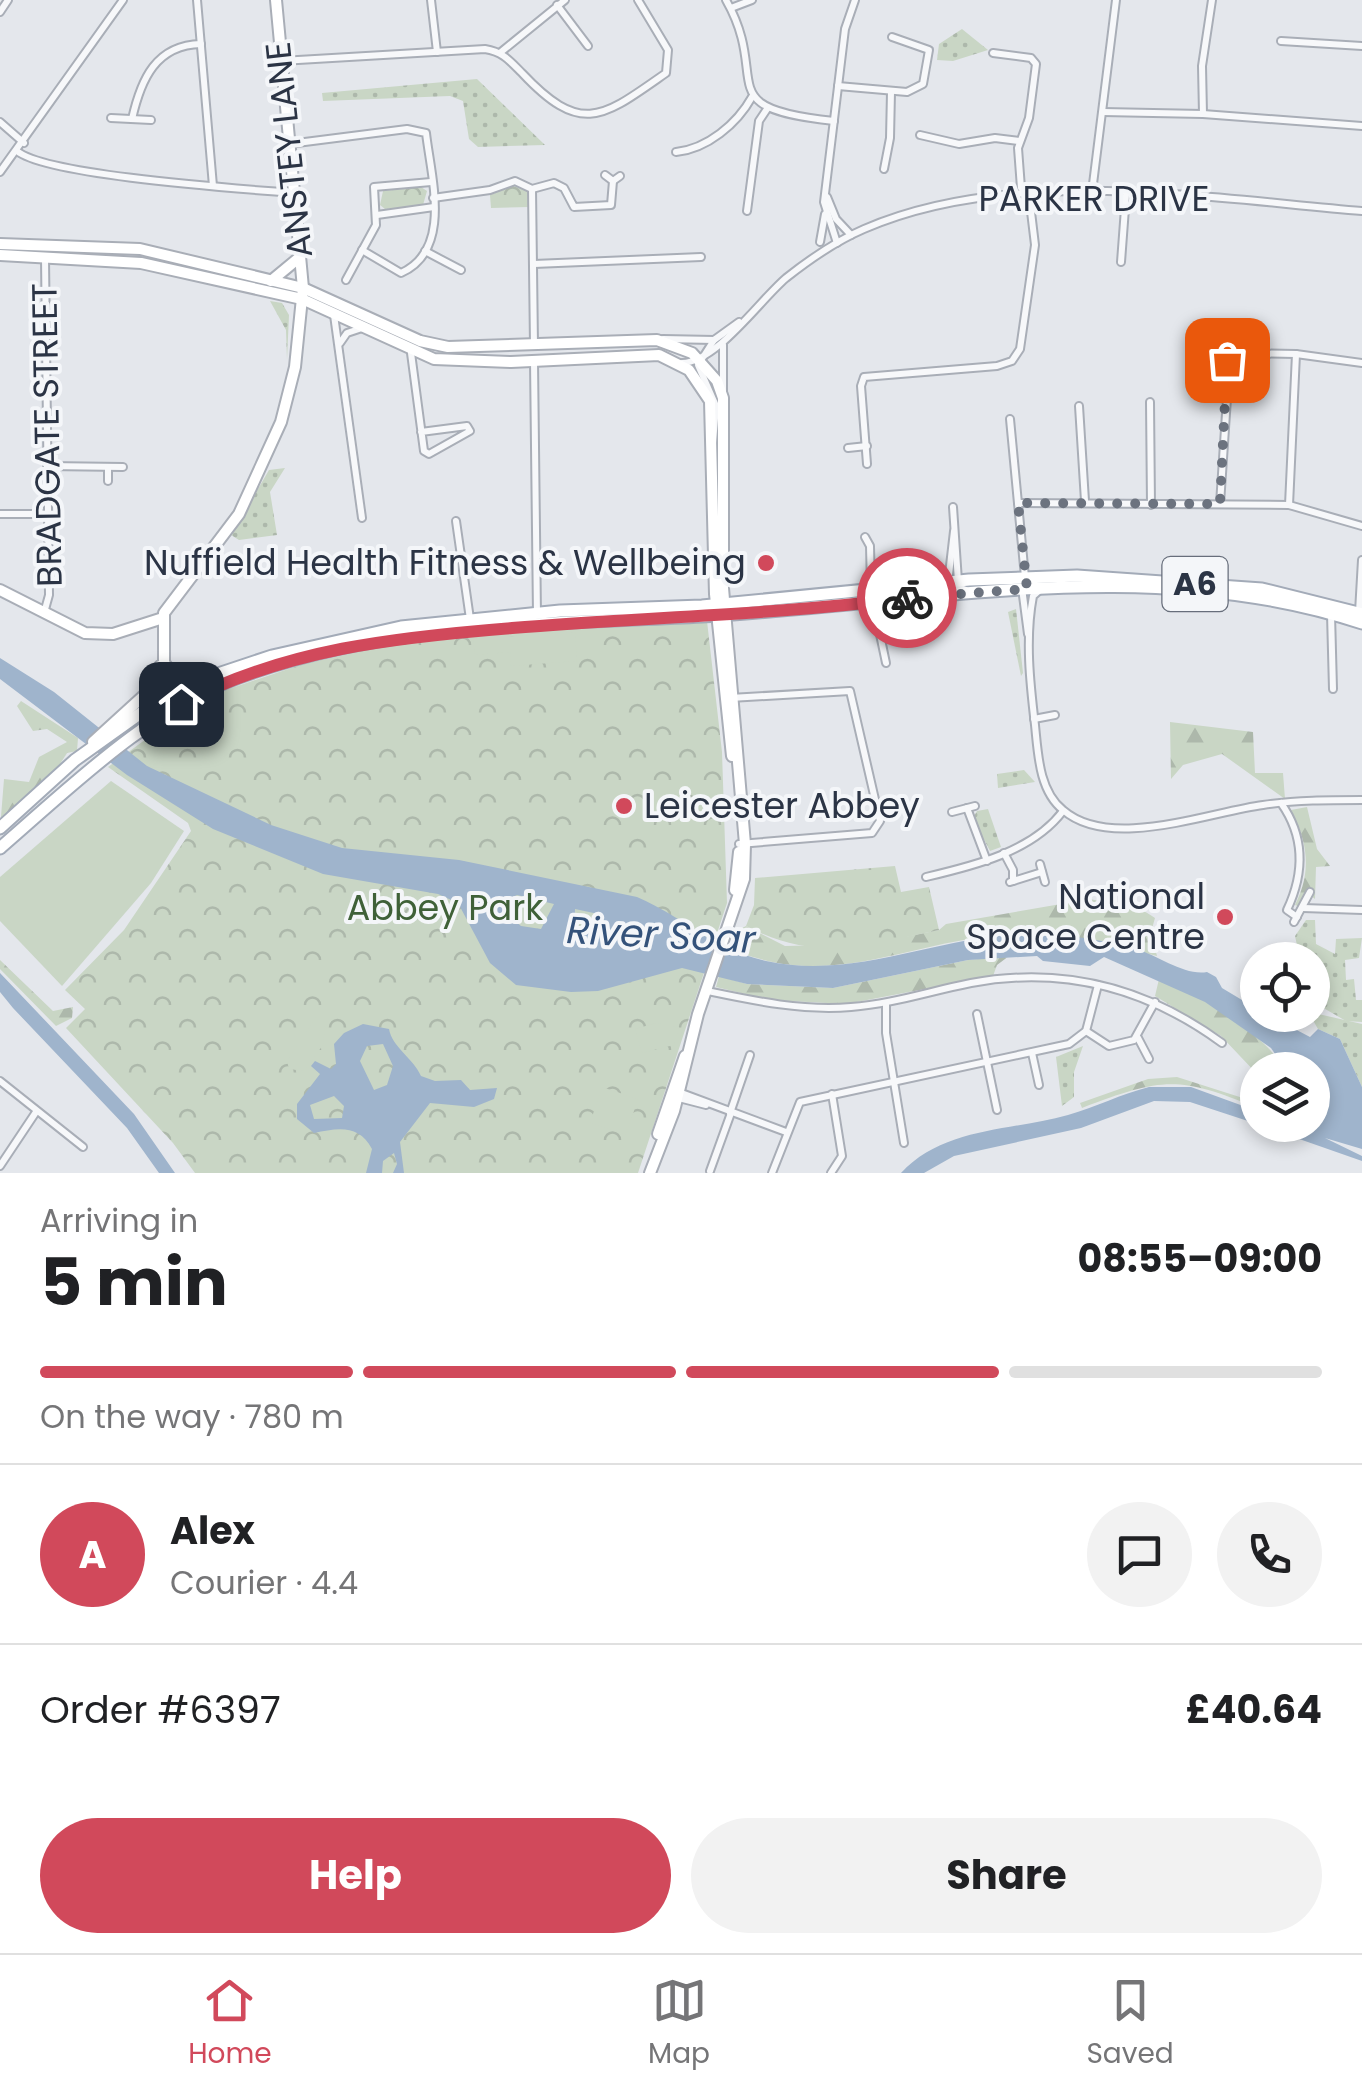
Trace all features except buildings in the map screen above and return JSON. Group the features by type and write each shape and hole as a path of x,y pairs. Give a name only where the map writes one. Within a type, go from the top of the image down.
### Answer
{"main road":[{"name":"A6","path":"0,848 152,724 217,686 298,659 403,636 537,620 872,598 993,579 1028,587 1095,576 1262,589 1361,616"},
{"name":"A6","path":"953,587 1095,585 1253,597 1361,616"},
{"name":"A6","path":"537,620 590,621 721,609 742,602 872,598"},
{"name":"A6","path":"0,828 122,720 200,680 272,656 382,630 471,627"}],"street":[{"path":"0,12 8,0"},
{"path":"0,172 123,0"},
{"path":"197,0 213,186"},
{"name":"ANSTEY LANE","path":"163,618 168,606 225,536 257,480 281,422 296,367 303,294 276,0"},
{"path":"431,0 437,52"},
{"path":"502,52 550,104 576,114 601,113 619,106 666,72 668,50 638,0"},
{"path":"726,0 744,48 752,96 759,104 767,110 834,121"},
{"path":"731,8 752,0"},
{"path":"820,242 844,29 856,0"},
{"path":"1092,192 1116,0"},
{"path":"1203,114 1202,66 1212,0"},
{"path":"280,61 502,52 561,3 588,46"},
{"path":"838,86 908,92 924,84 931,54 926,47 892,38"},
{"path":"1282,41 1362,46"},
{"path":"132,119 140,86 164,52 180,44 200,44"},
{"path":"868,464 861,386 868,374 997,366 1018,353 1035,245 1024,191 1020,141 1029,118 1036,64 1031,58 993,54"},
{"path":"884,169 890,138 890,92"},
{"path":"676,152 696,150 741,116 752,96"},
{"path":"747,211 758,127 767,110"},
{"path":"1103,112 1203,114 1362,126"},
{"path":"741,116 758,127"},
{"path":"111,118 151,120"},
{"path":"0,122 24,142"},
{"path":"288,144 407,129 426,133 435,233 416,266 402,273 362,250"},
{"path":"920,136 959,144 995,138 1020,141"},
{"path":"17,151 43,162 294,193"},
{"path":"433,198 490,190 514,182 532,189 554,183 564,188 574,207 603,209 611,206 617,178 606,175"},
{"path":"346,280 377,215 374,187 431,182"},
{"path":"532,189 537,620"},
{"name":"PARKER DRIVE","path":"679,363 699,359 788,276 850,235 947,201 1024,191 1092,192 1362,210"},
{"path":"1121,262 1126,195"},
{"path":"827,196 836,218 850,235"},
{"path":"377,215 434,207"},
{"path":"825,212 837,243"},
{"path":"0,244 80,252 303,294 334,315 411,352 466,362 659,356 679,363 701,384 710,400 718,482 721,609"},
{"path":"0,255 140,249 272,280 420,341 474,348 714,340"},
{"path":"425,251 461,270"},
{"name":"BRADGATE STREET","path":"44,613 49,595 45,256"},
{"path":"534,264 701,257"},
{"path":"272,280 300,258"},
{"path":"334,315 362,518"},
{"name":"PARKER DRIVE","path":"699,359 714,340 743,320"},
{"path":"340,344 347,333 362,328"},
{"path":"1220,330 1234,351"},
{"path":"647,1173 732,916 742,844 721,609 721,348 729,335"},
{"path":"657,340 687,349 699,359 723,398"},
{"path":"1234,351 1361,363"},
{"path":"1220,504 1227,360 1234,351"},
{"path":"411,352 421,432 424,451 429,454 470,431 467,426 421,432"},
{"path":"1289,506 1296,354"},
{"path":"699,359 716,406 712,444"},
{"path":"1150,402 1151,505"},
{"path":"1079,406 1085,501"},
{"path":"1010,418 1028,587 1034,719 1042,774 1063,811 1098,826 1175,826 1280,802 1362,800"},
{"path":"848,448 867,446"},
{"path":"48,466 122,467"},
{"path":"108,466 108,481"},
{"path":"1018,503 1289,506 1362,526"},
{"path":"952,507 953,587"},
{"path":"0,514 48,514"},
{"path":"456,521 471,627"},
{"path":"865,537 870,546 872,598 886,663"},
{"path":"1361,616 1362,560"},
{"path":"723,579 742,602"},
{"path":"1028,587 1028,634"},
{"path":"0,590 68,627 102,635 163,618 159,700 152,724"},
{"path":"1331,613 1332,689"},
{"path":"163,659 174,676 200,680"},
{"path":"122,720 151,687 163,659"},
{"path":"730,698 845,690 852,693 880,821 872,833 742,844"},
{"path":"1034,719 1055,715"},
{"path":"1280,802 1294,824 1300,853 1299,878 1286,910 1296,919 1310,892"},
{"path":"952,812 971,807 988,861"},
{"path":"926,877 988,861 1054,822 1063,811"},
{"path":"1004,853 1014,870 1012,882 1041,868 1045,882"},
{"path":"1303,908 1362,910"},
{"path":"707,986 799,1007 886,1003 974,983 1032,976 1098,985 1156,1002 1222,1043"},
{"path":"772,1173 800,1102 1066,1045 1086,1031 1098,985"},
{"path":"1086,1031 1109,1046 1138,1038 1156,1002"},
{"path":"886,1003 904,1143"},
{"path":"977,1014 996,1110"},
{"path":"1138,1038 1150,1059"},
{"path":"1032,1053 1039,1085"},
{"path":"710,1171 750,1055"},
{"path":"0,1080 83,1147"},
{"path":"676,1094 786,1132"},
{"path":"832,1094 842,1156 832,1173"},
{"path":"0,1166 36,1112"}],"green space":[{"path":"962,29 988,50 953,61 937,60 939,44"},
{"path":"477,79 545,145 478,147 469,139 463,101 450,96 323,101 322,93"},
{"path":"513,186 527,188 529,207 491,208 490,195"},
{"path":"421,187 427,191 423,205 385,209 380,205 383,191"},
{"path":"270,301 282,303 289,315 287,360 286,330"},
{"path":"285,468 270,492 277,535 239,540 231,535 269,470"},
{"path":"1016,609 1023,673 1021,676 1008,612"},
{"name":"Abbey Park","path":"707,621 722,752 727,903 638,1173 195,1173 173,1143 66,1028 85,1009 65,990 124,930 191,831 188,823 108,767 202,698 303,664 421,638 614,622"},
{"path":"575,632 577,661 511,666 510,652 475,655 473,639"},
{"path":"21,701 78,738 77,751 67,753 53,775 43,779 0,829 4,779 29,782 39,757 67,742 47,729 33,731 17,706"},
{"path":"1170,722 1253,732 1255,773 1283,773 1285,799 1222,754 1183,765 1171,779"},
{"path":"1024,770 1035,782 998,788 997,774"},
{"path":"111,781 184,831 151,883 62,986 0,921 0,877"},
{"path":"1307,807 1317,849 1330,866 1316,867 1315,899 1306,892 1303,908 1295,905 1304,881 1306,858 1291,810"},
{"path":"988,809 1001,847 990,851 973,818 977,811"},
{"path":"895,866 901,892 929,887 939,930 864,946 819,948 772,937 746,926 754,905 755,878"},
{"path":"1090,899 1131,907 1155,918 1151,932 1157,956 1082,940 1025,935 974,938 882,958 820,966 757,958 730,946 736,931 746,926 785,946 869,944 939,930 946,924"},
{"path":"1306,920 1315,920 1316,942 1296,942 1295,936"},
{"path":"1362,938 1359,958 1345,960 1346,980 1354,979 1356,1000 1362,1000 1362,1022 1346,1021 1330,1012 1330,951 1335,954 1336,939"},
{"path":"1009,956 997,965 993,976 846,1004 770,1000 716,987 719,976 747,984 833,988 968,960"},
{"path":"0,960 53,1011 73,1007 72,1018 56,1026 0,969"},
{"path":"1159,979 1230,1016 1240,1024 1240,1032 1251,1032 1271,1052 1240,1052 1240,1056 1221,1036 1155,996"},
{"path":"316,1017 325,1027 323,1045 304,1071 289,1069 287,1061"},
{"path":"1330,1017 1362,1024 1362,1087 1340,1039 1325,1032 1330,1032"},
{"path":"656,1023 679,1027 674,1045 642,1053 635,1029"},
{"path":"1083,1046 1074,1072 1074,1097 1062,1106 1056,1057"},
{"path":"1177,1077 1240,1097 1240,1101 1170,1084 1132,1091 1082,1108 1080,1103 1148,1079"},
{"path":"602,1087 638,1099 626,1135 590,1123"}],"water":[{"name":"River Soar","path":"0,658 54,692 147,766 271,825 342,848 459,860 637,897 729,948 766,961 802,966 871,960 1010,935 1092,939 1145,952 1181,968 1216,977 1222,988 1240,999 1240,1026 1205,1002 1104,957 1090,966 1043,961 1037,956 968,960 833,988 747,984 682,968 598,991 516,985 490,963 458,903 438,894 323,874 213,829 127,775 0,679","holes":["517,895 554,904 541,929 521,926 506,913 508,899","575,909 603,915 599,929 592,924 581,932 574,930"]},
{"path":"0,973 134,1114 175,1173 159,1173 127,1128 13,1008 0,992"},
{"path":"363,1024 389,1029 421,1076 435,1081 461,1080 470,1090 497,1088 494,1099 474,1107 430,1103 400,1142 404,1173 393,1173 397,1164 394,1153 383,1161 382,1173 366,1173 372,1149 361,1135 339,1129 314,1133 297,1119 297,1104 320,1074 311,1066 315,1061 331,1069 336,1064 334,1044 344,1033","holes":["383,1044 393,1066 387,1085 374,1090 360,1061 367,1046","334,1096 344,1106 342,1118 314,1119 310,1105"]},
{"path":"1248,1032 1300,1032 1310,1037 1315,1032 1325,1032 1340,1039 1362,1087 1362,1149 1330,1139 1330,1052 1274,1052"},
{"path":"1149,1087 1191,1087 1240,1105 1240,1118 1190,1102 1154,1101 1081,1128 954,1156 924,1173 901,1173 918,1158 958,1139 1068,1115"},
{"path":"1330,1140 1362,1156 1362,1161 1308,1142"}],"way so far":[{"path":"907,598 966,590 1027,589 1018,503 1220,504 1227,360"}],"place":[{"name":"Nuffield Health Fitness & Wellbeing","path":"766,563"},
{"name":"Leicester Abbey","path":"624,806"},
{"name":"National Space Centre","path":"1225,917"}],"route":[{"path":"181,704 270,667 403,636 621,618 858,606 907,598"}]}
